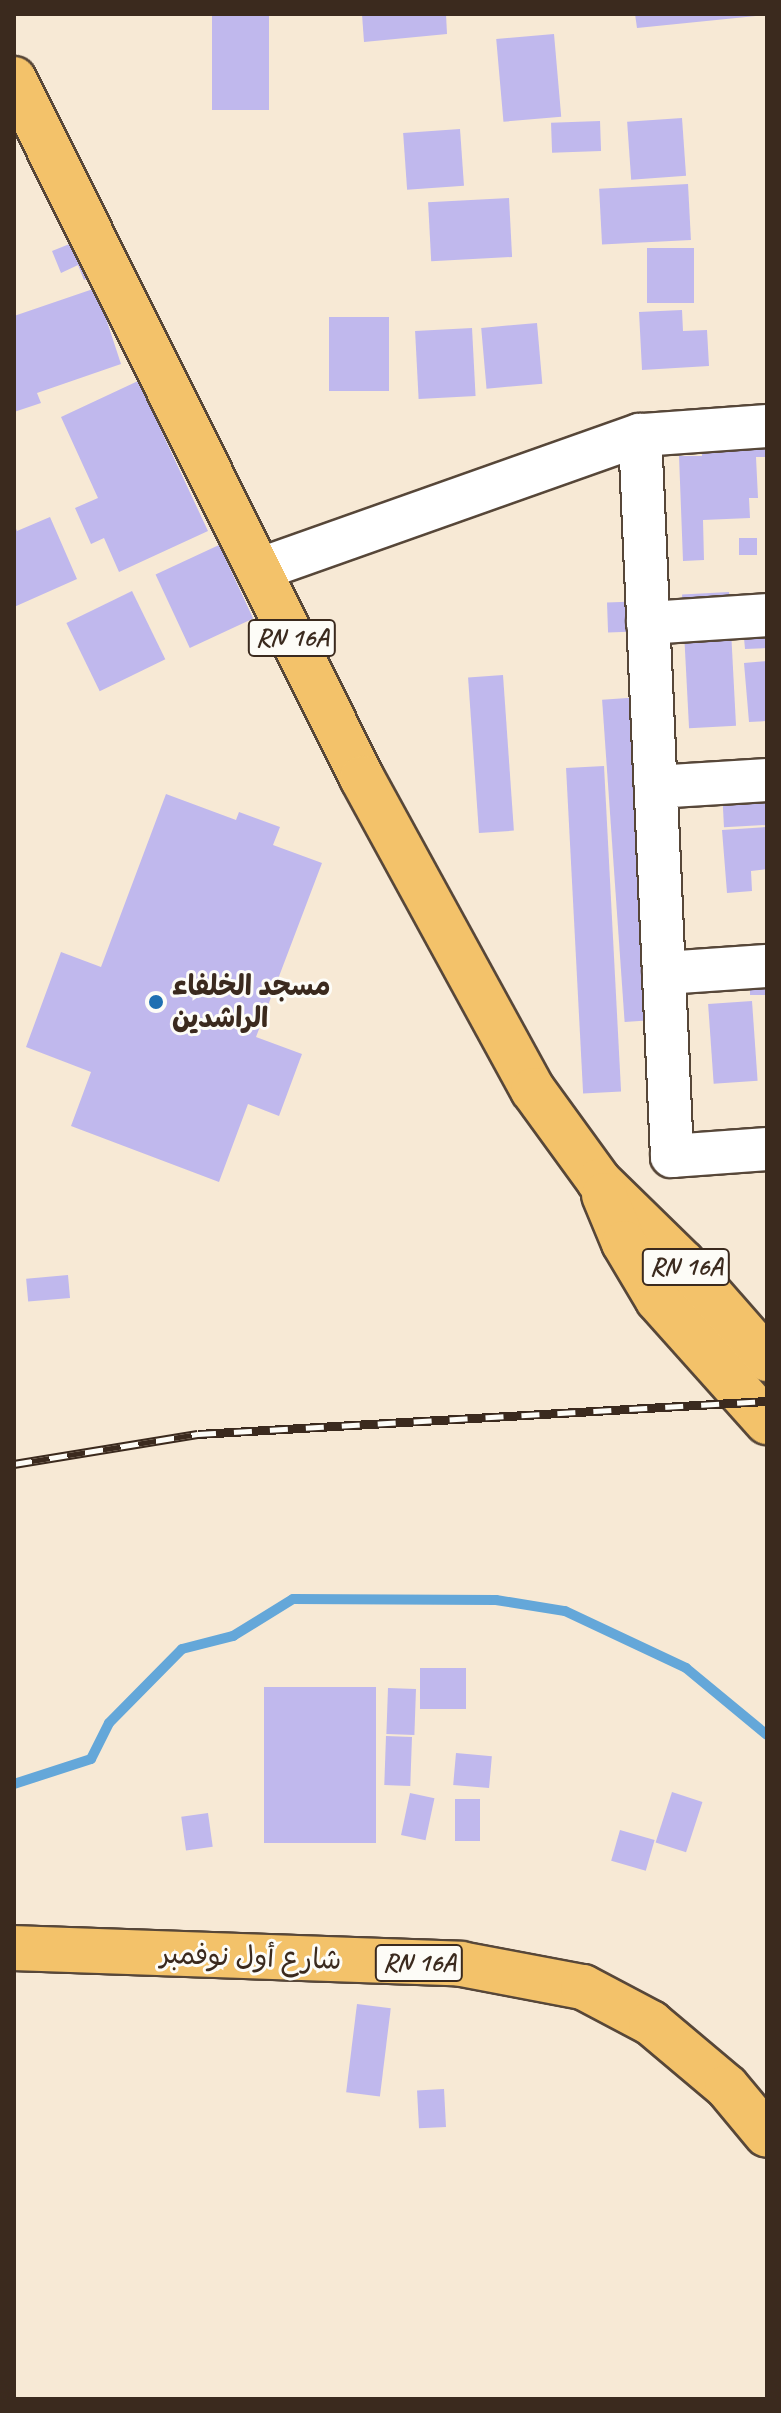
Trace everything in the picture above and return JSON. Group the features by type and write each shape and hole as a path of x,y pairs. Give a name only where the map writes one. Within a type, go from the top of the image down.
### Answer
{"main road":[{"name":"RN 16A","path":"14,79 362,778 533,1090 599,1181 674,1254 767,1359"},
{"path":"599,1181 624,1243 658,1300 767,1422"},
{"name":"شارع أول نوفمبر","path":"14,1948 461,1964 583,1987 651,2023 727,2087 767,2135"}],"street":[{"path":"258,570 640,435 767,426"},
{"path":"640,435 672,1156 767,1149"},
{"path":"648,623 767,615"},
{"path":"656,787 767,780"},
{"path":"664,973 767,966"}],"building":[{"path":"212,14 269,14 269,110 212,110"},
{"path":"362,14 446,14 447,34 364,42"},
{"path":"635,14 756,14 756,16 637,28"},
{"path":"554,34 561,117 503,122 496,39"},
{"path":"682,118 686,176 631,180 627,122"},
{"path":"600,121 601,151 552,153 551,123"},
{"path":"460,129 464,186 407,190 403,133"},
{"path":"688,184 691,240 602,245 599,189"},
{"path":"509,198 512,257 431,261 428,202"},
{"path":"92,235 107,270 84,280 78,265 61,273 52,251"},
{"path":"647,248 694,248 694,303 647,303"},
{"path":"96,288 121,364 37,393 41,403 14,412 14,316"},
{"path":"682,310 683,331 707,330 709,366 642,370 639,312"},
{"path":"329,317 389,317 389,391 329,391"},
{"path":"537,323 542,384 487,389 481,328"},
{"path":"472,328 476,396 419,399 415,331"},
{"path":"138,381 208,531 119,572 104,538 91,544 75,508 98,498 61,417"},
{"path":"767,409 767,457 756,457 758,498 749,498 750,518 703,520 704,560 683,561 679,456 702,456 700,421"},
{"path":"50,517 77,579 14,607 14,524 17,531"},
{"path":"739,538 757,538 757,555 739,555"},
{"path":"219,545 253,618 190,648 156,575"},
{"path":"132,591 165,659 100,691 66,623"},
{"path":"729,592 736,726 689,728 682,594"},
{"path":"767,592 767,648 745,649 740,595"},
{"path":"648,601 649,631 608,632 607,602"},
{"path":"767,661 767,721 749,722 744,663"},
{"path":"503,675 514,831 479,833 468,677"},
{"path":"642,697 665,1019 625,1022 602,700"},
{"path":"604,766 621,1092 583,1094 566,768"},
{"path":"765,788 767,825 724,827 722,790"},
{"name":"مسجد الخلفاء الراشدين","path":"166,794 236,820 239,812 280,827 273,845 322,863 256,1037 302,1054 279,1116 248,1104 219,1182 71,1126 91,1072 26,1047 61,952 101,967"},
{"path":"767,827 767,869 751,871 752,891 727,893 722,830"},
{"path":"750,958 767,958 767,995 750,995"},
{"path":"752,1001 758,1081 714,1084 708,1004"},
{"path":"68,1275 70,1298 28,1302 26,1279"},
{"path":"420,1668 466,1668 466,1709 420,1709"},
{"path":"264,1687 376,1687 376,1843 264,1843"},
{"path":"388,1688 416,1689 414,1735 386,1734"},
{"path":"386,1736 412,1737 410,1786 384,1785"},
{"path":"456,1753 492,1756 489,1788 453,1785"},
{"path":"672,1792 702,1802 686,1852 656,1842"},
{"path":"410,1793 434,1798 426,1840 401,1835"},
{"path":"455,1799 480,1799 480,1841 455,1841"},
{"path":"208,1813 213,1847 186,1850 181,1817"},
{"path":"620,1830 655,1840 646,1871 611,1861"},
{"path":"357,2004 391,2008 380,2096 346,2092"},
{"path":"444,2089 446,2127 419,2128 417,2090"}],"waterway":[{"path":"14,1784 91,1759 109,1723 182,1649 233,1636 293,1599 496,1600 565,1611 686,1668 767,1735"}],"railway":[{"path":"14,1464 198,1434 767,1401"}],"place":[{"name":"مسجد الخلفاء الراشدين","path":"156,1002"}]}
